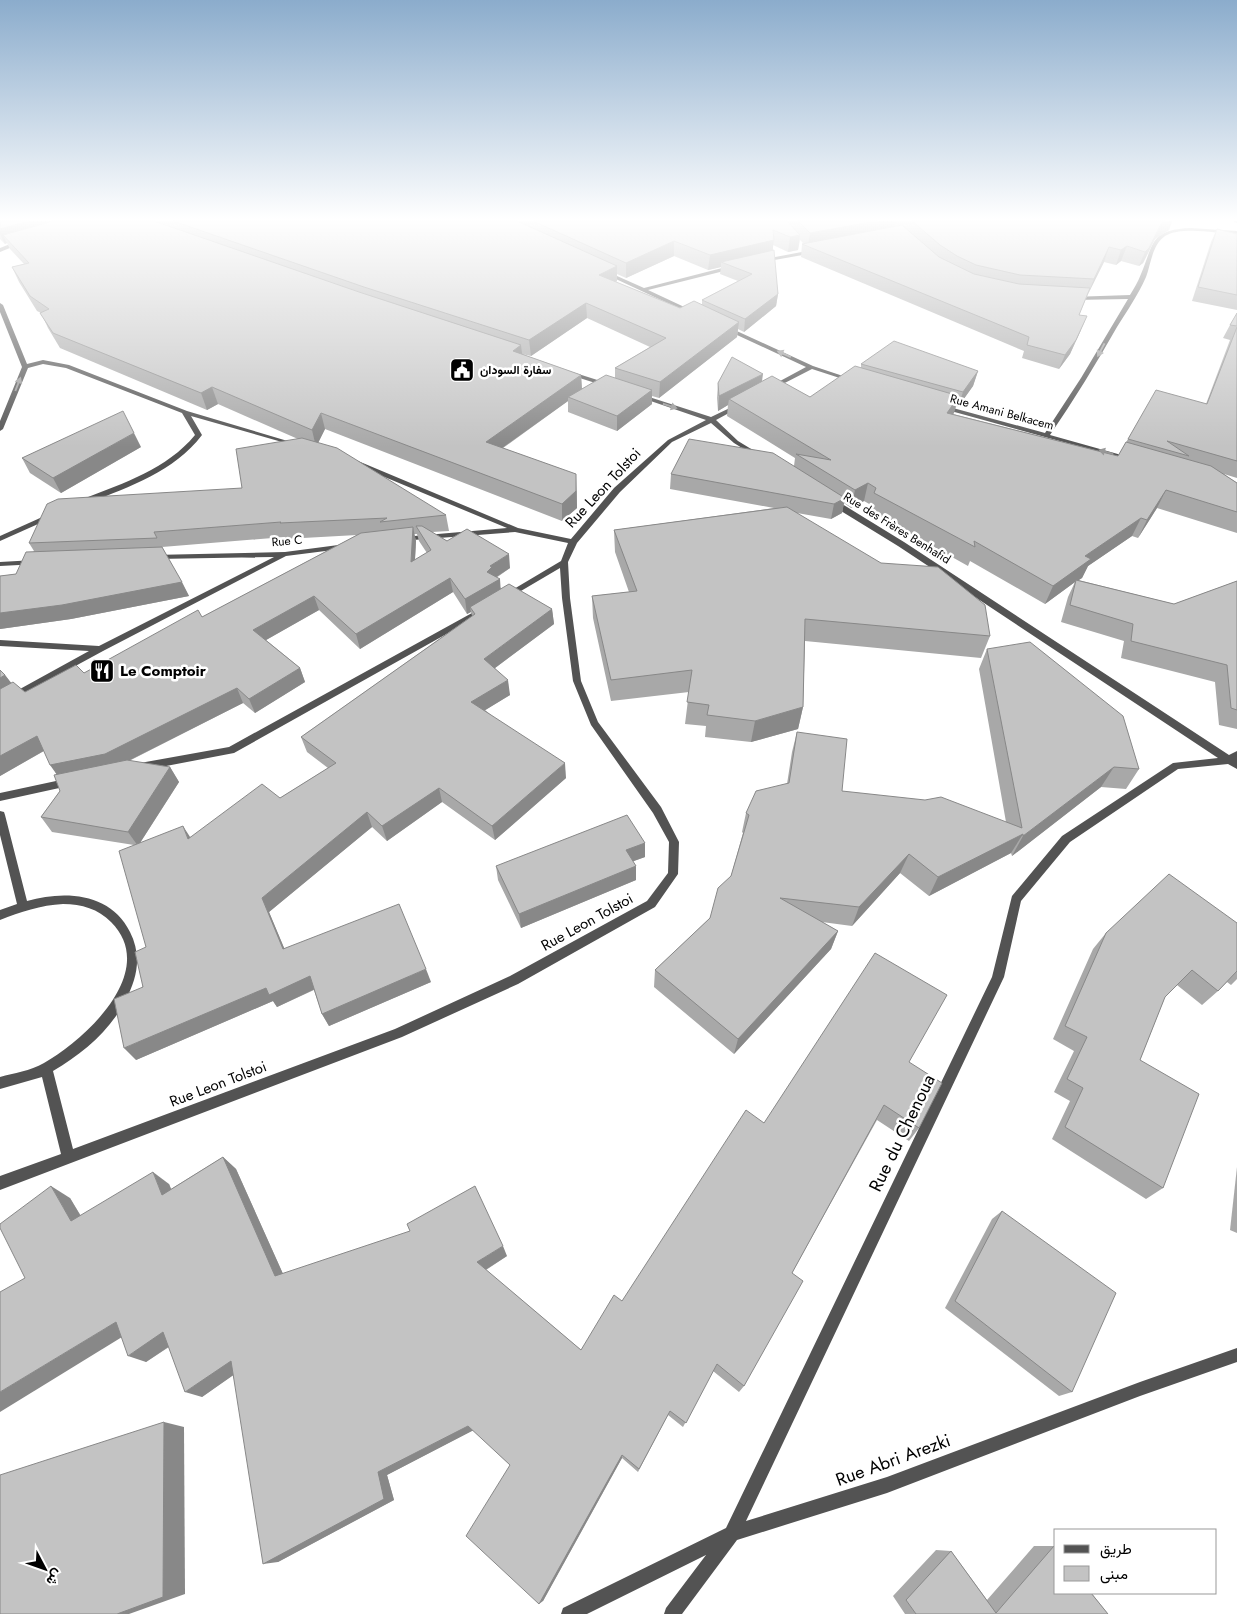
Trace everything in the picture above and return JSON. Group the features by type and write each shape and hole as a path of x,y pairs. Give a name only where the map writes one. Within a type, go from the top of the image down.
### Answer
{"street":[{"path":"656,296 704,318"},
{"path":"1047,435 1098,358 1131,297 1062,297"},
{"path":"0,305 25,367 0,429"},
{"path":"722,326 810,366 863,384"},
{"path":"25,367 43,362 68,366 185,412 308,448"},
{"path":"761,393 810,366"},
{"path":"562,370 618,389"},
{"path":"637,395 712,420 736,442 761,458"},
{"name":"Rue Leon Tolstoi","path":"0,1183 398,1033 514,980 651,904 673,874 674,842 657,810 594,723 577,681 566,598 564,562 573,542 617,490 670,441 745,402"},
{"name":"Rue Amani Belkacem","path":"936,406 1047,435 1142,463"},
{"path":"77,505 172,462 191,447 199,435 185,412"},
{"path":"344,459 422,489 516,530 573,542"},
{"name":"Rue des Frères Benhafid","path":"827,498 909,549 1234,760"},
{"path":"0,539 60,512"},
{"path":"396,540 516,530"},
{"name":"Rue C","path":"147,558 285,554 359,544"},
{"path":"0,704 100,649 285,554"},
{"path":"0,564 48,561"},
{"path":"126,770 231,750 494,604 564,562"},
{"path":"0,643 100,649"},
{"name":"Rue du Chenoua","path":"672,1614 732,1534 998,977 1016,899 1066,839 1176,766 1234,760"},
{"path":"0,797 77,781"},
{"path":"0,815 24,905"},
{"path":"0,915 24,905 58,899 88,902 112,914 128,935 132,962 124,992 104,1023 73,1051 46,1069 0,1083"},
{"path":"46,1069 68,1156"},
{"name":"Rue Abri Arezki","path":"569,1614 732,1534 887,1485 1140,1389 1237,1356"}],"building":[{"path":"30,296 372,296 521,345 513,351 581,375 486,442 576,474 576,491 562,504 321,413 312,430 212,387 201,393 53,333 40,313 49,309"},
{"path":"393,296 651,296 680,308 694,301 739,322 660,382 615,368 666,338 586,303 529,340"},
{"path":"709,296 775,296 745,319 702,300"},
{"path":"930,296 1087,296 1079,315 1087,316 1076,340 1065,355 1027,345 1029,337"},
{"path":"1237,313 1237,326 1230,325"},
{"path":"1237,327 1237,461 1167,441 1189,456 1128,439 1156,390 1207,404"},
{"path":"894,341 978,371 963,392 861,364"},
{"path":"732,357 763,374 719,396 718,383"},
{"path":"855,366 959,396 947,413 1118,456 1126,442 1211,466 1237,483 1237,512 1166,490 1147,520 1141,518 1085,556 1091,559 1053,586 974,541 975,547 874,493 876,488 868,483 855,490 796,454 831,460 729,399 772,376 810,397"},
{"path":"606,375 652,390 617,416 568,397"},
{"path":"123,411 134,433 53,478 22,458"},
{"path":"302,438 337,448 446,515 380,522 387,518 281,522 154,532 157,538 29,543 47,504 58,499 242,488 236,449"},
{"path":"689,439 773,453 845,498 834,504 671,474"},
{"path":"787,507 881,563 938,567 985,605 990,636 805,619 803,707 755,721 707,715 709,705 687,702 692,670 611,680 592,596 637,591 614,530"},
{"path":"416,526 422,526 447,541 467,529 509,554 490,566 492,567 487,572 500,579 465,599 450,578 356,634 314,596 253,630 300,668 249,699 237,688 105,754 50,765 37,736 0,756 0,689 13,682 25,692 76,665 84,673 198,610 202,617 361,533 413,527 411,562 431,550"},
{"path":"162,547 182,582 62,605 0,613 0,576 16,574 26,552"},
{"path":"1076,580 1174,604 1237,581 1237,710 1231,708 1227,665 1131,641 1133,624 1070,605"},
{"path":"509,584 552,609 484,659 508,680 471,702 565,763 492,826 439,788 382,826 367,812 262,898 283,949 399,904 426,969 322,1014 310,976 269,995 266,988 124,1048 114,999 143,987 135,952 146,947 119,851 183,826 188,839 262,784 280,798 336,763 301,737 475,614 470,607"},
{"path":"1030,642 1123,716 1139,769 1114,767 1023,836 1023,834 938,877 909,854 859,907 780,898 838,931 738,1039 655,970 710,918 718,888 731,876 749,815 746,813 756,791 789,783 797,732 847,739 842,791 925,800 941,797 1022,828 987,649"},
{"path":"0,670 5,675 0,678"},
{"path":"127,760 170,767 128,832 41,817 60,791 54,775"},
{"path":"627,815 645,843 626,850 636,866 519,914 496,866"},
{"path":"1169,874 1237,923 1237,971 1218,991 1192,970 1165,997 1140,1060 1199,1094 1163,1188 1065,1127 1083,1088 1067,1079 1087,1037 1065,1026 1106,933"},
{"path":"875,953 947,995 909,1062 942,1083 919,1128 884,1105 792,1273 803,1281 744,1386 717,1364 686,1423 670,1411 639,1469 622,1455 539,1604 466,1536 510,1465 468,1426 378,1472 384,1499 263,1564 231,1361 185,1392 163,1332 128,1356 116,1322 0,1392 0,1292 25,1278 0,1228 0,1224 51,1186 71,1221 153,1172 162,1195 223,1157 275,1276 410,1231 407,1224 475,1186 503,1246 477,1262 581,1350 614,1295 622,1301 746,1110 764,1123"},
{"path":"1002,1211 1116,1293 1072,1392 955,1301"},
{"path":"164,1422 163,1597 117,1614 0,1614 0,1475"},
{"path":"1054,1546 1054,1594 1092,1594 1108,1614 916,1614 906,1600 951,1551 996,1613"}],"place":[{"name":"سفارة السودان","path":"462,370"},
{"name":"Le Comptoir","path":"102,671"}]}
